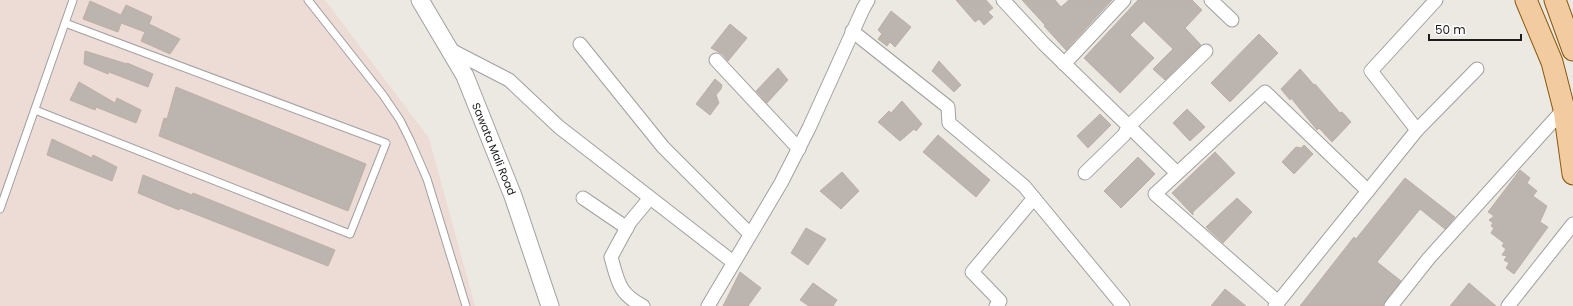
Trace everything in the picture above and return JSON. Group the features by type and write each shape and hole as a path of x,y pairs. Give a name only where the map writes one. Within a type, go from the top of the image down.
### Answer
{"main road":[{"path":"1526,0 1552,62 1564,109 1573,174"},
{"path":"1555,0 1572,42"}],"street":[{"name":"Sawata Mali Road","path":"420,0 465,76 513,196 550,306"},
{"path":"1003,0 1064,64 1177,173"},
{"path":"1064,64 1124,0"},
{"path":"1211,0 1232,20"},
{"path":"1418,130 1371,71 1436,0"},
{"path":"708,306 781,183 799,149 852,31 862,3"},
{"path":"852,31 948,107 949,122 1024,186 1123,306"},
{"path":"580,44 663,147 750,234"},
{"path":"449,49 509,80 559,127 733,262"},
{"path":"1085,173 1124,135 1129,126 1206,51"},
{"path":"716,60 799,149"},
{"path":"1368,191 1265,92 1155,194 1276,304 1418,130 1477,69"},
{"path":"1391,306 1429,258 1564,109"},
{"path":"583,198 626,228"},
{"path":"643,306 626,302 618,282 611,257 626,228 650,198"},
{"path":"996,306 1000,302 972,272 1034,198"},
{"path":"1508,306 1573,224"}],"lane":[{"path":"0,210 73,0"},
{"path":"308,0 383,95 400,120 427,178 466,306"},
{"path":"35,110 350,234 386,144 65,23"}],"shaded area":[{"path":"0,0 325,0 429,138 475,306 0,306"}],"building":[{"path":"956,0 986,0 993,8 988,12 993,17 984,25 979,19 975,22"},
{"path":"1022,0 1055,0 1061,7 1069,0 1112,0 1066,50"},
{"path":"1138,0 1192,0 1202,10 1185,28 1201,45 1165,80 1153,69 1173,49 1144,21 1130,35 1154,58 1120,93 1084,58"},
{"path":"90,1 121,15 126,5 152,17 149,24 180,39 170,54 141,41 145,32 121,23 118,32 83,19"},
{"path":"891,11 911,27 895,47 890,42 887,46 878,39 882,34 878,30"},
{"path":"730,24 747,38 728,61 722,54 711,48"},
{"path":"1259,34 1278,53 1230,102 1211,83"},
{"path":"85,51 127,63 153,74 148,87 109,72 108,74 84,64"},
{"path":"939,61 961,85 954,92 932,71"},
{"path":"778,68 788,80 767,103 756,91"},
{"path":"1300,69 1340,113 1342,112 1351,122 1332,142 1319,128 1317,130 1291,98 1290,100 1281,89"},
{"path":"715,79 722,85 721,89 716,95 719,103 710,115 696,104"},
{"path":"79,82 115,103 117,98 141,110 136,123 96,107 95,110 70,100"},
{"path":"176,87 366,164 348,211 159,136 164,118 167,119"},
{"path":"902,101 922,124 916,131 914,129 900,141 878,122 889,111 891,113"},
{"path":"1187,109 1205,127 1190,141 1173,123"},
{"path":"1100,114 1111,125 1088,148 1077,136"},
{"path":"938,135 990,180 976,197 923,152"},
{"path":"52,139 92,158 93,155 117,167 112,181 47,155"},
{"path":"1304,145 1313,154 1294,174 1282,162 1296,147 1301,148"},
{"path":"1215,152 1235,173 1193,212 1193,215 1172,193"},
{"path":"1138,157 1155,174 1121,208 1104,191"},
{"path":"1520,170 1530,178 1527,183 1537,191 1533,196 1547,206 1540,222 1548,227 1514,274 1506,268 1509,263 1504,260 1507,256 1502,255 1506,249 1502,246 1504,243 1491,233 1494,228 1491,226 1493,223 1489,220 1494,216 1488,212"},
{"path":"842,172 859,191 841,209 820,191"},
{"path":"143,175 192,195 193,193 335,250 328,266 138,193"},
{"path":"1405,178 1455,217 1445,229 1420,209 1377,262 1401,281 1385,301 1383,306 1300,306 1354,237 1356,239"},
{"path":"1237,198 1252,212 1223,243 1206,227"},
{"path":"806,228 826,239 808,265 791,253"},
{"path":"740,272 761,288 748,306 723,306"},
{"path":"813,283 837,300 833,306 809,306 800,300"},
{"path":"1469,283 1496,306 1450,306"},
{"path":"1225,289 1246,306 1211,306"}]}
